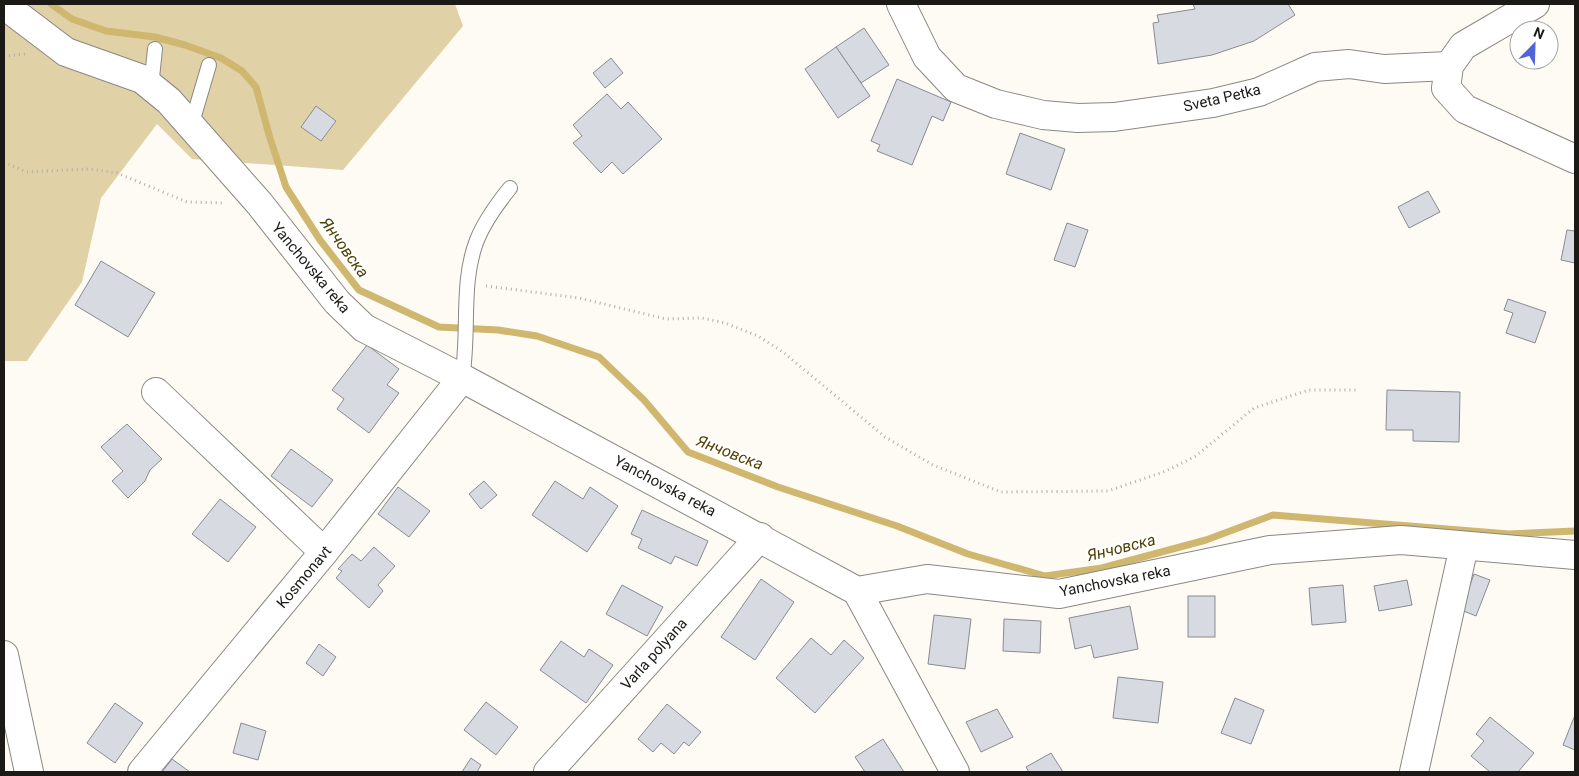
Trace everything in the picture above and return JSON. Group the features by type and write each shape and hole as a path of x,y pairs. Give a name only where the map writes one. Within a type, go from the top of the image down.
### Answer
{"street":[{"name":"Sveta Petka","path":"901,4 927,57 956,88 996,104 1043,115 1078,118 1114,117 1213,103 1259,92 1315,67 1349,64 1384,69 1449,66"},
{"path":"1534,4 1463,46 1449,66 1446,88 1465,109 1575,159"},
{"name":"Yanchovska reka","path":"4,5 66,52 142,79 169,101 258,203 337,302 364,328 760,536 857,590 927,579 1059,594 1270,550 1401,540 1575,555"},
{"name":"Kosmonavt","path":"142,772 324,552 462,378"},
{"path":"156,392 324,552"},
{"name":"Varla polyana","path":"548,772 760,536"},
{"path":"1414,772 1464,546"},
{"path":"857,590 955,772"},
{"path":"4,655 30,772"}],"lane":[{"path":"151,87 156,49"},
{"path":"191,126 209,65"},
{"path":"462,378 467,344 468,285 477,240 494,208 510,188"}],"path":[{"path":"4,162 26,172 90,169 118,173 186,202 258,203"},
{"path":"468,285 514,288 579,298 666,319 702,318 725,322 758,336 783,352 885,437 932,465 1001,492 1108,491 1166,471 1196,456 1254,408 1309,390 1359,390"}],"shaded area":[{"path":"4,4 455,4 463,26 343,170 192,159 157,124 101,198 82,282 27,361 4,361"}],"building":[{"path":"1193,4 1288,4 1295,15 1254,41 1212,55 1158,64 1153,23 1159,22 1157,15 1195,9"},
{"path":"864,28 889,65 861,83 836,47"},
{"path":"836,47 870,96 838,118 805,69"},
{"path":"611,58 623,73 605,88 593,73"},
{"path":"897,79 951,102 943,121 932,116 912,165 877,151 880,145 871,141"},
{"path":"607,94 621,109 628,102 662,139 623,174 612,162 601,173 573,143 582,136 573,125"},
{"path":"316,106 336,121 321,141 301,127"},
{"path":"1020,133 1065,149 1051,190 1006,174"},
{"path":"1428,191 1440,212 1409,228 1398,207"},
{"path":"1067,223 1088,230 1075,267 1054,260"},
{"path":"1567,230 1575,231 1575,263 1561,260"},
{"path":"101,261 155,293 128,337 75,305"},
{"path":"1508,299 1546,312 1535,343 1506,333 1513,313 1504,310"},
{"path":"367,345 399,369 387,385 399,393 369,433 337,409 344,399 332,390"},
{"path":"1387,390 1460,392 1459,442 1413,441 1413,430 1386,430"},
{"path":"127,424 162,459 150,470 145,481 128,498 112,481 123,471 101,447"},
{"path":"291,449 333,480 312,507 271,476"},
{"path":"484,481 497,495 481,509 469,494"},
{"path":"555,481 583,499 590,487 618,506 587,552 532,515"},
{"path":"398,487 430,511 409,537 378,514"},
{"path":"220,499 256,527 228,562 192,534"},
{"path":"642,510 708,541 697,566 675,556 671,564 638,548 642,539 631,534"},
{"path":"374,547 395,566 378,585 383,591 369,608 336,578 342,571 338,569 352,554 361,561"},
{"path":"1474,574 1490,580 1476,616 1461,610"},
{"path":"761,579 794,602 755,660 721,637"},
{"path":"1407,580 1412,605 1379,611 1374,586"},
{"path":"622,585 663,607 647,636 606,614"},
{"path":"1343,585 1346,622 1312,625 1309,588"},
{"path":"1188,596 1215,596 1215,637 1188,637"},
{"path":"1130,606 1138,649 1094,658 1091,645 1075,649 1069,618"},
{"path":"934,615 971,619 965,669 928,664"},
{"path":"1004,619 1041,621 1040,653 1003,651"},
{"path":"811,638 831,655 844,640 864,658 815,713 776,678"},
{"path":"561,641 584,657 589,649 613,665 586,703 540,670"},
{"path":"319,644 336,657 323,676 306,663"},
{"path":"1118,677 1163,682 1158,723 1113,718"},
{"path":"1235,698 1264,710 1251,744 1221,733"},
{"path":"486,702 518,727 496,755 464,730"},
{"path":"115,703 143,723 115,763 87,743"},
{"path":"667,704 701,732 689,746 684,742 674,754 661,743 653,752 638,739"},
{"path":"997,709 1013,737 981,752 966,722"},
{"path":"1575,715 1575,750 1563,745"},
{"path":"1490,717 1534,753 1518,772 1490,772 1471,756 1484,741 1476,734"},
{"path":"241,723 266,731 258,760 233,753"},
{"path":"883,739 904,772 865,772 855,757"},
{"path":"1051,753 1063,772 1029,772 1026,767"},
{"path":"471,758 481,765 477,772 462,772"},
{"path":"172,759 190,772 162,772"}],"waterway":[{"name":"Янчовска","path":"51,4 72,19 106,31 155,37 185,45 221,58 242,71 256,87 286,187 320,240 359,290 439,327 498,330 537,336 599,357 644,400 688,452 778,487 897,526 968,554 1045,576 1102,568 1206,540 1273,515 1509,534 1575,531"}]}
